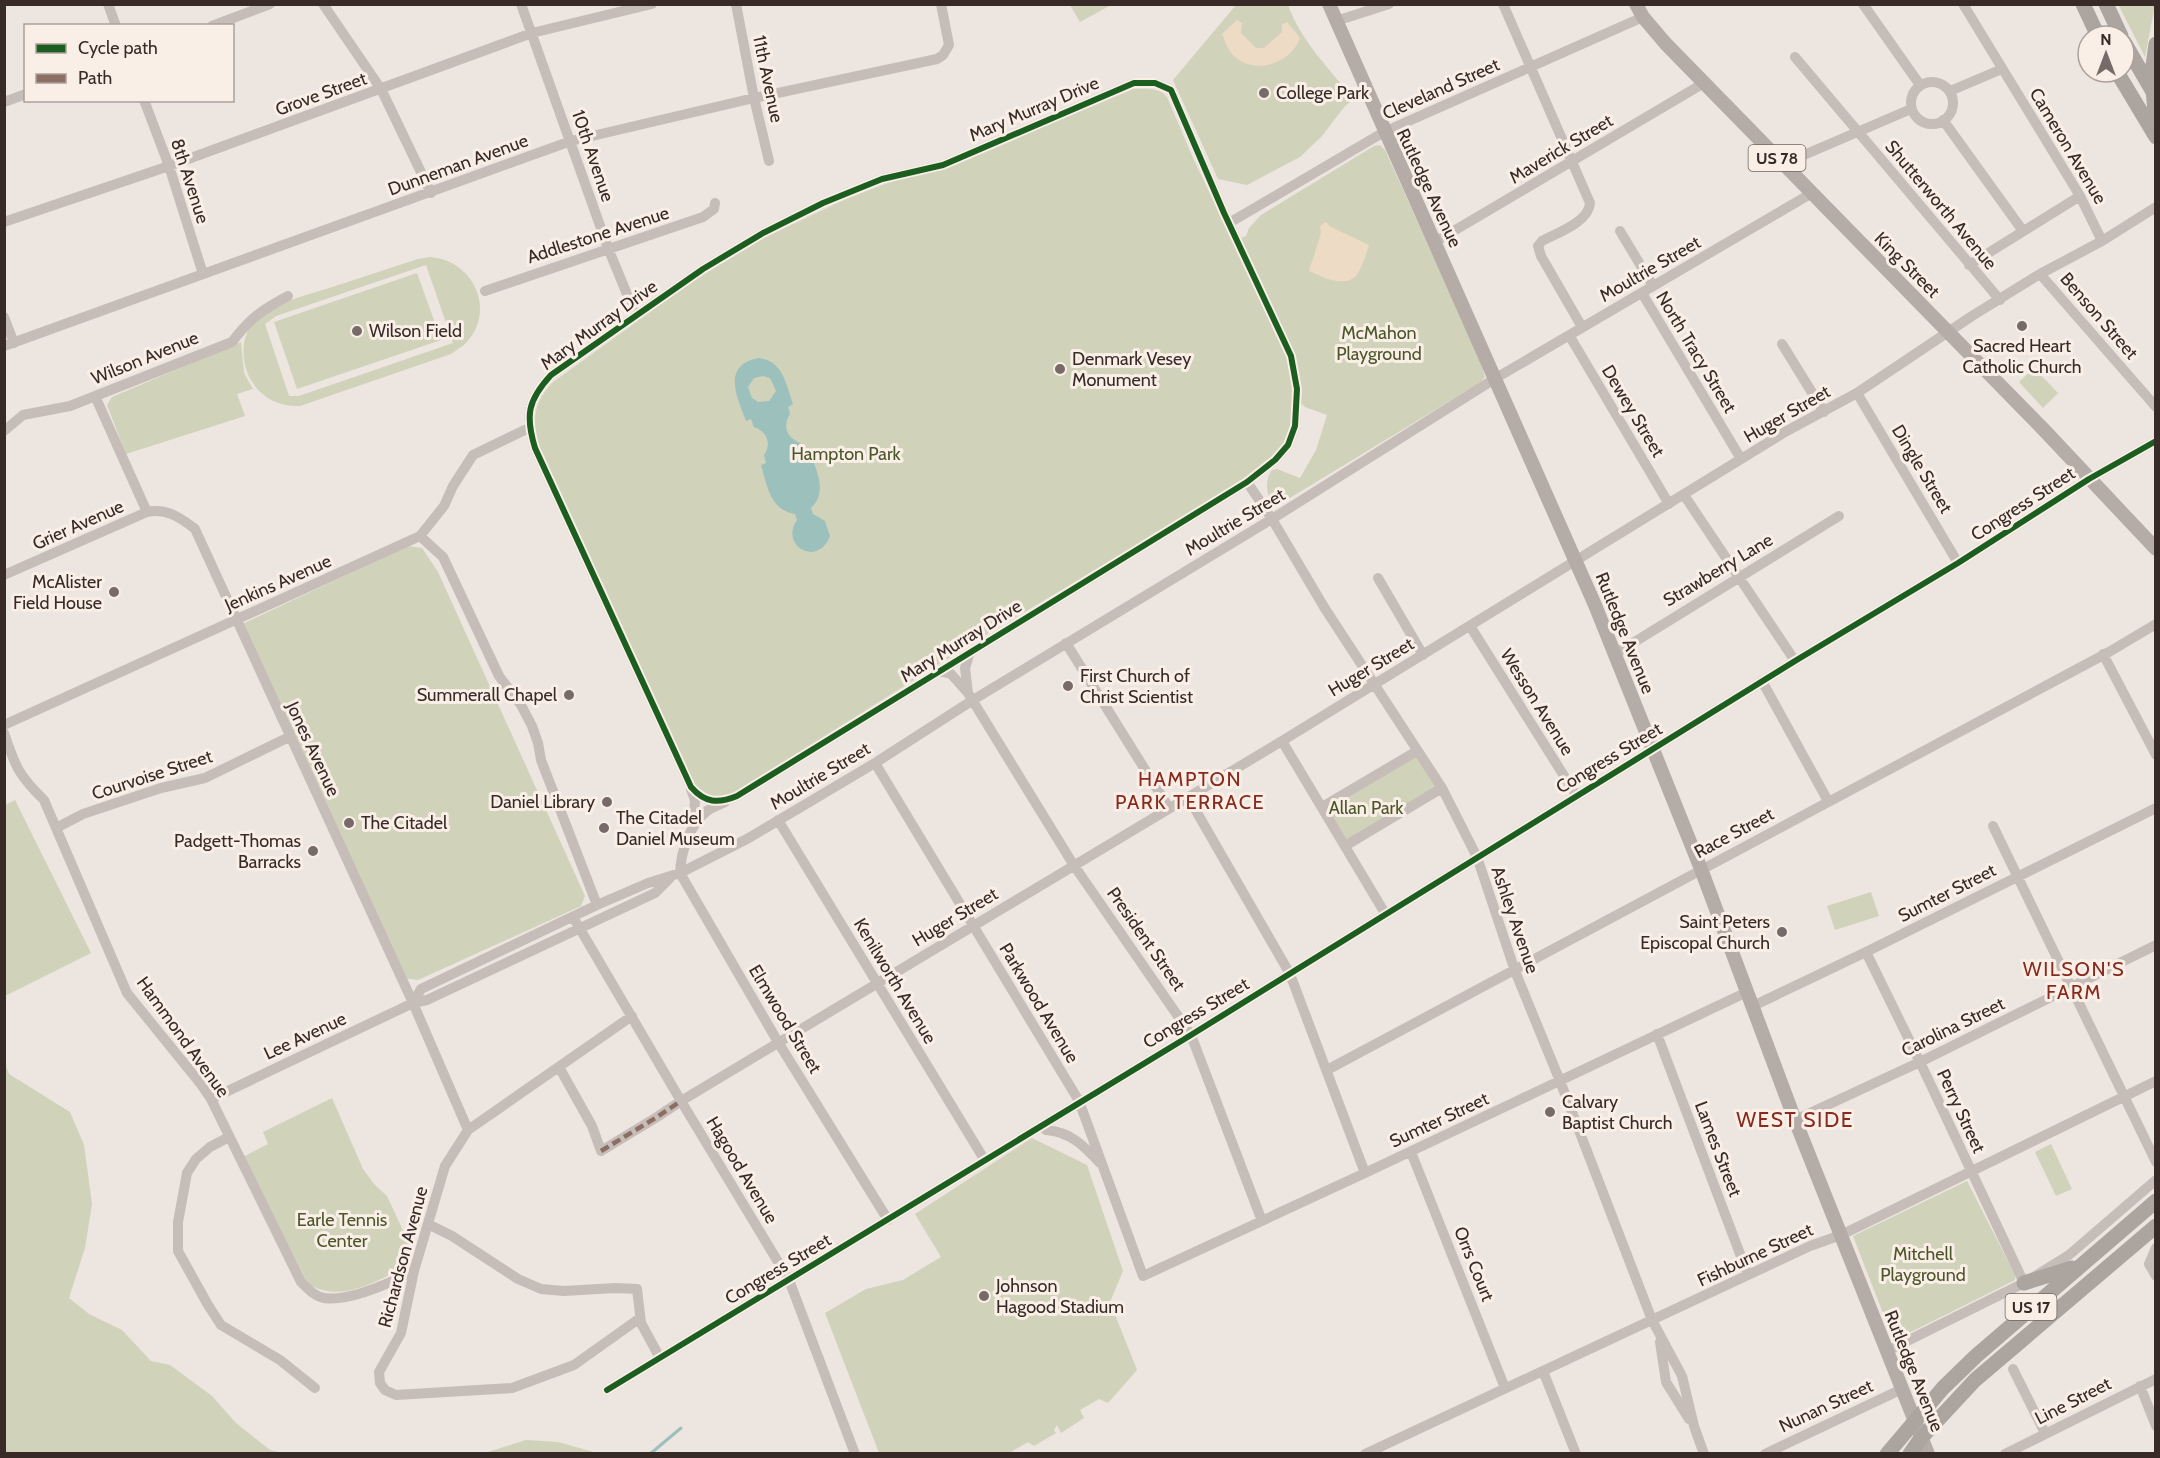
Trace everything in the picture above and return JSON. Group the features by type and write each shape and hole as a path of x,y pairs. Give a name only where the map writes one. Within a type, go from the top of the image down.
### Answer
{"highway":[{"path":"2083,4 2092,24"},
{"path":"2109,10 2115,24"},
{"path":"2156,44 2152,73 2156,128"},
{"path":"2136,63 2156,97"},
{"path":"2124,84 2156,137"},
{"name":"US 17","path":"1887,1454 1943,1388 1976,1356 2156,1201"},
{"name":"US 17","path":"1910,1454 1975,1380 2156,1226"},
{"path":"2024,1283 2080,1265"}],"main road":[{"name":"Rutledge Avenue","path":"1329,4 1576,561 1701,868 1795,1120 1928,1454"},
{"name":"King Street","path":"1640,11 1704,83 1949,333 2156,549"}],"street":[{"path":"108,4 115,24"},
{"path":"217,24 270,4"},
{"path":"323,4 381,89 431,193"},
{"name":"10th Avenue","path":"521,4 608,248 636,316"},
{"name":"Grove Street","path":"4,222 169,166 532,33 651,4"},
{"name":"11th Avenue","path":"736,4 754,98 770,161"},
{"name":"Dunneman Avenue","path":"9,345 571,141 754,98 937,59 947,51 949,41 941,4"},
{"path":"1336,21 1389,4"},
{"path":"1503,4 1590,202 1586,214 1581,219 1542,241 1538,246 1539,253 1582,327"},
{"path":"1863,4 1920,85"},
{"name":"Cameron Avenue","path":"1963,4 2080,196 2102,241"},
{"name":"Cleveland Street","path":"1229,224 1384,132 1530,67 1640,11"},
{"name":"Shutterworth Avenue","path":"1795,57 2000,300"},
{"path":"1950,91 2002,69"},
{"path":"1930,81 1941,84 1950,91 1953,105 1951,112 1943,120 1933,124 1922,122 1911,109 1913,93 1920,85 1930,81"},
{"name":"Mary Murray Drive","path":"1134,83 1155,83 1171,90 1229,224 1291,356 1297,389 1296,426 1288,445 1275,460 1247,482 969,655 737,796 706,812 693,830 696,816 691,787 535,448 529,428 531,405 537,390 551,375 703,269 763,233 823,203 882,179 943,165 1134,83"},
{"name":"Maverick Street","path":"1435,242 1704,83"},
{"path":"4,102 24,95"},
{"name":"8th Avenue","path":"145,102 169,166 203,274"},
{"path":"1783,164 1911,109"},
{"path":"1943,120 2023,231"},
{"name":"Moultrie Street","path":"413,1003 421,989 597,905 648,883 676,875 747,839 875,763 971,696 1066,644 1272,519 1496,378 1812,193"},
{"path":"1969,265 2080,196"},
{"name":"Addlestone Avenue","path":"485,291 703,217 714,210 715,203"},
{"name":"Huger Street","path":"559,1067 592,1126 602,1151 1073,864 1282,741 1785,432 1857,393 2040,274 2102,241 2156,207"},
{"path":"1620,231 1653,286"},
{"name":"Benson Street","path":"2040,274 2156,407"},
{"name":"North Tracy Street","path":"1641,293 1742,459"},
{"name":"Wilson Avenue","path":"4,431 23,415 70,405 232,342 249,321 264,309 288,296"},
{"path":"4,317 9,345"},
{"name":"Dewey Street","path":"1569,335 1669,504"},
{"path":"1782,344 1824,412"},
{"name":"Dingle Street","path":"1857,393 1958,563"},
{"name":"Grier Avenue","path":"4,575 147,512 95,396"},
{"name":"Jenkins Avenue","path":"4,725 420,537 444,506 453,486 473,455 529,428"},
{"name":"Congress Street","path":"607,1390 1191,1035 1576,795 1958,563 2090,479 2156,441"},
{"name":"Ashley Avenue","path":"1247,482 1272,519 1324,607 1442,788 1477,858 1515,971 1652,1320 1682,1376 1694,1426 1704,1454"},
{"path":"1684,495 1795,661"},
{"name":"Jones Avenue","path":"147,512 159,510 180,517 195,529 413,1003 468,1130"},
{"name":"Strawberry Lane","path":"1614,654 1839,516"},
{"path":"420,537 443,557 499,676 521,705 532,726 541,760 597,905"},
{"path":"1378,578 1423,655"},
{"name":"Race Street","path":"1327,1070 1515,971 1701,868 2156,624"},
{"name":"Wesson Avenue","path":"1470,626 1576,795"},
{"path":"1066,644 1169,808"},
{"path":"2103,654 2156,755"},
{"name":"President Street","path":"969,655 965,668 971,696"},
{"name":"President Street","path":"940,671 951,674 971,696 1073,864 1191,1035 1262,1221"},
{"path":"1762,681 1828,801"},
{"name":"Hammond Avenue","path":"4,733 16,767 44,800 127,993 201,1083 301,1282 312,1293 326,1298 347,1296 383,1286 414,1271"},
{"name":"Courvoise Street","path":"57,828 83,814 161,788 205,778 289,737"},
{"path":"1282,741 1386,915"},
{"path":"1322,807 1417,751"},
{"name":"Parkwood Avenue","path":"875,763 1079,1101 1143,1276"},
{"path":"691,787 699,796 707,800 728,800"},
{"path":"1345,846 1442,788"},
{"path":"1188,797 1290,974 1365,1173"},
{"name":"Sumter Street","path":"1753,1006 2156,808"},
{"name":"Kenilworth Avenue","path":"778,820 984,1160"},
{"path":"1993,826 2156,1162"},
{"path":"676,875 683,848 693,830"},
{"name":"Moultrie Street","path":"413,1003 428,1000 655,893 676,875"},
{"name":"Elmwood Street","path":"676,875 888,1220"},
{"name":"Hagood Avenue","path":"573,916 789,1280 855,1454"},
{"name":"Carolina Street","path":"1795,1120 1920,1062 2156,945"},
{"name":"Perry Street","path":"1866,952 2024,1283"},
{"name":"Sumter Street","path":"1143,1276 1411,1152 1747,992"},
{"name":"Lee Avenue","path":"211,1100 413,1003"},
{"name":"Richardson Avenue","path":"632,1016 468,1130 445,1166 414,1271 402,1333 379,1372 380,1383 385,1390 396,1395 512,1388 574,1365 640,1318"},
{"name":"Lames Street","path":"1658,1034 1748,1275"},
{"name":"Fishburne Street","path":"1365,1454 1810,1246 1841,1235 2156,1081"},
{"name":"Congress Street","path":"1026,1134 1046,1130 1063,1120 1079,1101"},
{"path":"1046,1130 1067,1134 1104,1168"},
{"path":"229,1137 210,1147 196,1159 187,1173 177,1222 178,1251 221,1325 280,1360 315,1388"},
{"name":"Orrs Court","path":"1411,1152 1505,1389"},
{"path":"1887,1351 2024,1283 2068,1255 2156,1180"},
{"path":"428,1224 518,1279 542,1289 564,1291 637,1289 640,1318 660,1358"},
{"path":"2156,1248 2150,1263 2156,1276"},
{"name":"Ashley Avenue","path":"1659,1335 1666,1382 1694,1426"},
{"path":"2013,1368 2045,1433"},
{"path":"1543,1371 1576,1454"},
{"name":"Line Street","path":"2005,1454 2156,1379"},
{"path":"2140,1386 2156,1426"},
{"name":"Nunan Street","path":"1766,1454 1902,1389"}],"green space":[{"path":"1070,5 1111,5 1080,22"},
{"name":"College Park","path":"1236,5 1288,5 1308,43 1354,99 1345,106 1322,136 1300,157 1247,185 1218,179 1173,80"},
{"path":"2119,5 2155,5 2145,57 2136,39 2136,24 2128,24"},
{"name":"Hampton Park","path":"1134,89 1156,90 1167,97 1193,158 1288,358 1294,391 1290,427 1284,442 1274,456 1246,480 979,639 737,791 719,796 698,789 693,784 537,442 535,416 542,396 553,382 695,280 762,239 850,197 1057,121"},
{"name":"McMahon Playground","path":"1380,145 1385,150 1481,362 1485,377 1481,382 1275,507 1271,504 1267,491 1269,474 1272,470 1277,469 1300,478 1316,450 1327,415 1305,407 1301,403 1298,373 1241,238 1246,236 1249,228 1261,215 1374,146"},
{"path":"430,257 445,260 458,267 476,289 480,302 479,316 475,330 463,346 451,354 300,406 278,403 260,392 255,386 247,372 244,347 248,330 259,317 291,300","holes":["426,265 453,343 299,396 289,396 265,324 276,316"]},
{"name":"Wilson Field","path":"417,273 441,340 297,389 274,322"},
{"path":"241,342 244,373 253,389 237,394 245,416 126,454 107,405 112,397"},
{"path":"2034,368 2058,393 2043,408 2019,382"},
{"path":"408,546 422,548 438,572 585,896 581,906 418,980 403,978 240,625"},
{"name":"Allan Park","path":"1416,755 1438,788 1347,843 1326,808"},
{"path":"15,800 91,953 5,996 5,805"},
{"path":"1871,892 1879,916 1835,930 1827,906"},
{"path":"5,1064 9,1074 70,1112 84,1145 92,1204 85,1248 69,1298 89,1314 122,1330 151,1361 170,1365 212,1396 236,1423 270,1450 283,1453 5,1453"},
{"name":"Earle Tennis Center","path":"332,1098 363,1169 387,1196 413,1252 408,1266 371,1284 334,1292 321,1290 308,1284 243,1157 268,1144 263,1132"},
{"name":"Johnson Hagood Stadium","path":"1032,1138 1087,1165 1123,1271 1110,1302 1137,1370 1108,1403 1099,1399 1080,1410 1084,1418 1061,1433 1057,1425 1054,1430 1056,1433 1034,1446 1028,1442 1009,1453 879,1453 825,1313 866,1289 903,1280 941,1257 915,1214"},
{"path":"2051,1144 2072,1189 2056,1196 2035,1152"},
{"name":"Mitchell Playground","path":"1967,1181 2015,1275 2015,1280 1893,1339 1853,1236"},
{"path":"526,1440 558,1442 597,1453 485,1453"}],"sand":[{"path":"1237,20 1242,23 1241,33 1256,48 1264,48 1282,32 1282,25 1287,22 1300,38 1289,55 1280,60 1261,66 1251,65 1233,55 1222,34"},
{"path":"1326,222 1331,227 1369,245 1358,273 1348,281 1335,281 1309,271 1321,233 1320,226"}],"water":[{"path":"759,358 767,360 778,369 785,381 793,404 788,407 790,414 786,423 787,431 800,443 802,450 809,449 820,487 816,501 811,508 813,514 825,521 830,536 824,546 817,551 802,550 796,545 793,538 793,529 797,520 795,514 780,507 768,488 761,465 766,463 764,455 768,447 767,438 754,427 751,419 746,421 736,392 736,375 740,367","holes":["763,376 770,378 776,391 769,401 758,402 752,398 748,387 754,378"]}],"waterway":[{"path":"650,1454 681,1428"}],"marked path":[{"path":"601,1151 681,1101"}],"cycle path":[{"path":"1134,83 1155,83 1171,90 1224,213 1291,356 1297,389 1295,426 1288,445 1275,460 1247,482 737,796 718,801 701,796 691,787 535,448 530,417 537,392 551,375 703,269 763,233 823,203 882,179 943,165 1134,83"},
{"path":"607,1390 1191,1035 1795,661 1958,563 2089,479 2156,441"}],"place":[{"name":"College Park","path":"1264,93"},
{"name":"Sacred Heart Catholic Church","path":"2022,326"},
{"name":"Wilson Field","path":"357,331"},
{"name":"Denmark Vesey Monument","path":"1060,369"},
{"name":"McAlister Field House","path":"114,592"},
{"name":"First Church of Christ Scientist","path":"1068,686"},
{"name":"Summerall Chapel","path":"569,695"},
{"name":"Daniel Library","path":"607,802"},
{"name":"The Citadel","path":"349,823"},
{"name":"The Citadel Daniel Museum","path":"604,828"},
{"name":"Padgett-Thomas Barracks","path":"313,851"},
{"name":"Saint Peters Episcopal Church","path":"1782,932"},
{"name":"Calvary Baptist Church","path":"1550,1112"},
{"name":"Johnson Hagood Stadium","path":"984,1296"}],"district":[{"name":"HAMPTON PARK TERRACE","path":"1190,790"},
{"name":"WILSON'S FARM","path":"2074,980"},
{"name":"WEST SIDE","path":"1795,1119"}]}
